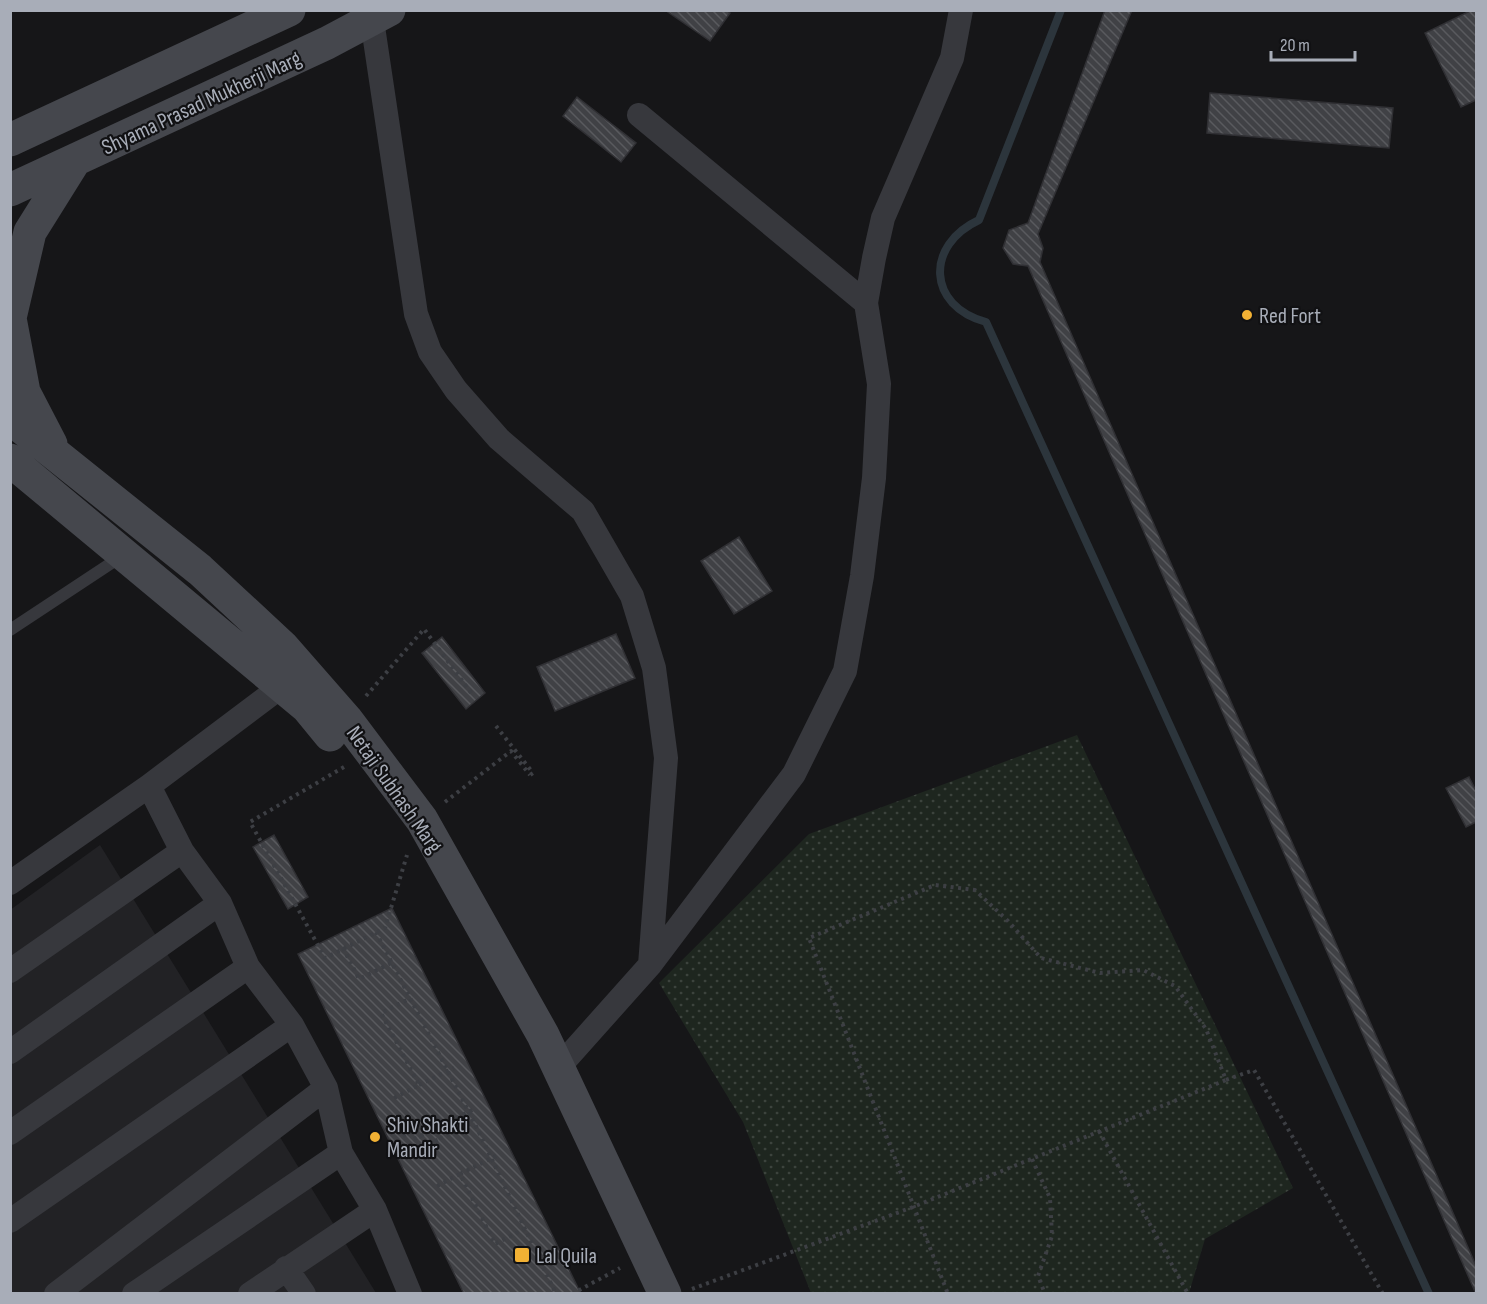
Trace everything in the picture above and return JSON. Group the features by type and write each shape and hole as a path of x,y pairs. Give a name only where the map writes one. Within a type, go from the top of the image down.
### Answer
{"main road":[{"name":"Shyama Prasad Mukherji Marg","path":"10,140 289,10"},
{"name":"Shyama Prasad Mukherji Marg","path":"10,190 381,15"},
{"path":"57,455 24,392 10,318 30,231 75,160"},
{"name":"Netaji Subhash Marg","path":"10,418 200,570 283,647 346,718 418,828 559,1067 665,1293"},
{"name":"Netaji Subhash Marg","path":"10,460 307,707 352,762 418,828 529,1044 645,1293"}],"street":[{"path":"559,1067 650,965 794,774 845,671 862,576 874,478 879,384 866,303 883,218 952,58 961,10"},
{"path":"381,15 416,314 430,352 456,390 499,439 583,511 632,596 654,668 666,758 650,965"},
{"path":"639,115 866,303"},
{"path":"10,883 149,786 282,686"},
{"path":"149,786 182,851 220,903 248,967 292,1025 326,1088 341,1154 375,1210 410,1293"},
{"path":"10,971 182,851"},
{"path":"10,1052 220,903"},
{"path":"10,1133 248,967"},
{"path":"10,1221 292,1025"},
{"path":"56,1293 326,1088"},
{"path":"134,1293 341,1154"},
{"path":"250,1293 375,1210"},
{"path":"286,1268 304,1293"}],"lane":[{"path":"10,630 125,554"}],"path":[{"path":"346,718 424,629 472,694"},
{"path":"352,762 250,822 325,958 384,928 418,828 511,751 530,775 533,773 496,726"},
{"path":"948,1293 809,938 935,885 975,890 1008,921 1041,958 1100,973 1143,970 1175,986 1206,1029 1226,1080"},
{"path":"376,932 474,1122 556,1293"},
{"path":"343,948 358,979 393,962"},
{"path":"411,998 381,1013 419,1085"},
{"path":"394,1098 454,1068"},
{"path":"680,1293 913,1207 1254,1070 1383,1293"},
{"path":"414,1139 474,1109"},
{"path":"441,1138 432,1119 437,1117 442,1125"},
{"path":"403,1136 417,1129 426,1146 474,1122"},
{"path":"1099,1131 1188,1293"},
{"path":"437,1186 496,1156"},
{"path":"1032,1159 1050,1198 1052,1236 1038,1276 1045,1293"},
{"path":"460,1174 495,1244 526,1228"},
{"path":"572,1293 631,1262"}],"shaded area":[{"path":"1077,735 1293,1188 1205,1239 1189,1293 811,1293 743,1122 659,983 809,834"},
{"path":"100,845 376,1293 11,1293 10,910"}],"building":[{"path":"665,10 727,10 730,13 710,41"},
{"path":"1105,10 1132,10 1038,234 1043,248 1040,262 1476,1266 1476,1294 1028,266 1013,264 1003,248 1009,230 1028,223"},
{"path":"1476,10 1476,100 1461,107 1425,33"},
{"path":"1210,93 1393,108 1389,148 1207,133"},
{"path":"577,97 636,143 621,162 563,116"},
{"path":"739,537 772,591 734,614 701,561"},
{"path":"616,634 635,678 555,711 537,667"},
{"path":"442,637 485,693 466,709 422,653"},
{"path":"1469,777 1476,791 1476,822 1466,827 1446,788"},
{"path":"274,835 308,897 288,909 253,847"},
{"path":"392,908 581,1294 464,1294 298,954"}],"waterway":[{"path":"1061,10 979,220 961,231 949,244 942,259 940,274 944,289 952,303 967,314 986,322 1429,1294"}],"place":[{"name":"Red Fort","path":"1247,315"},
{"name":"Shiv Shakti Mandir","path":"375,1137"},
{"name":"Lal Quila","path":"522,1255"}]}
